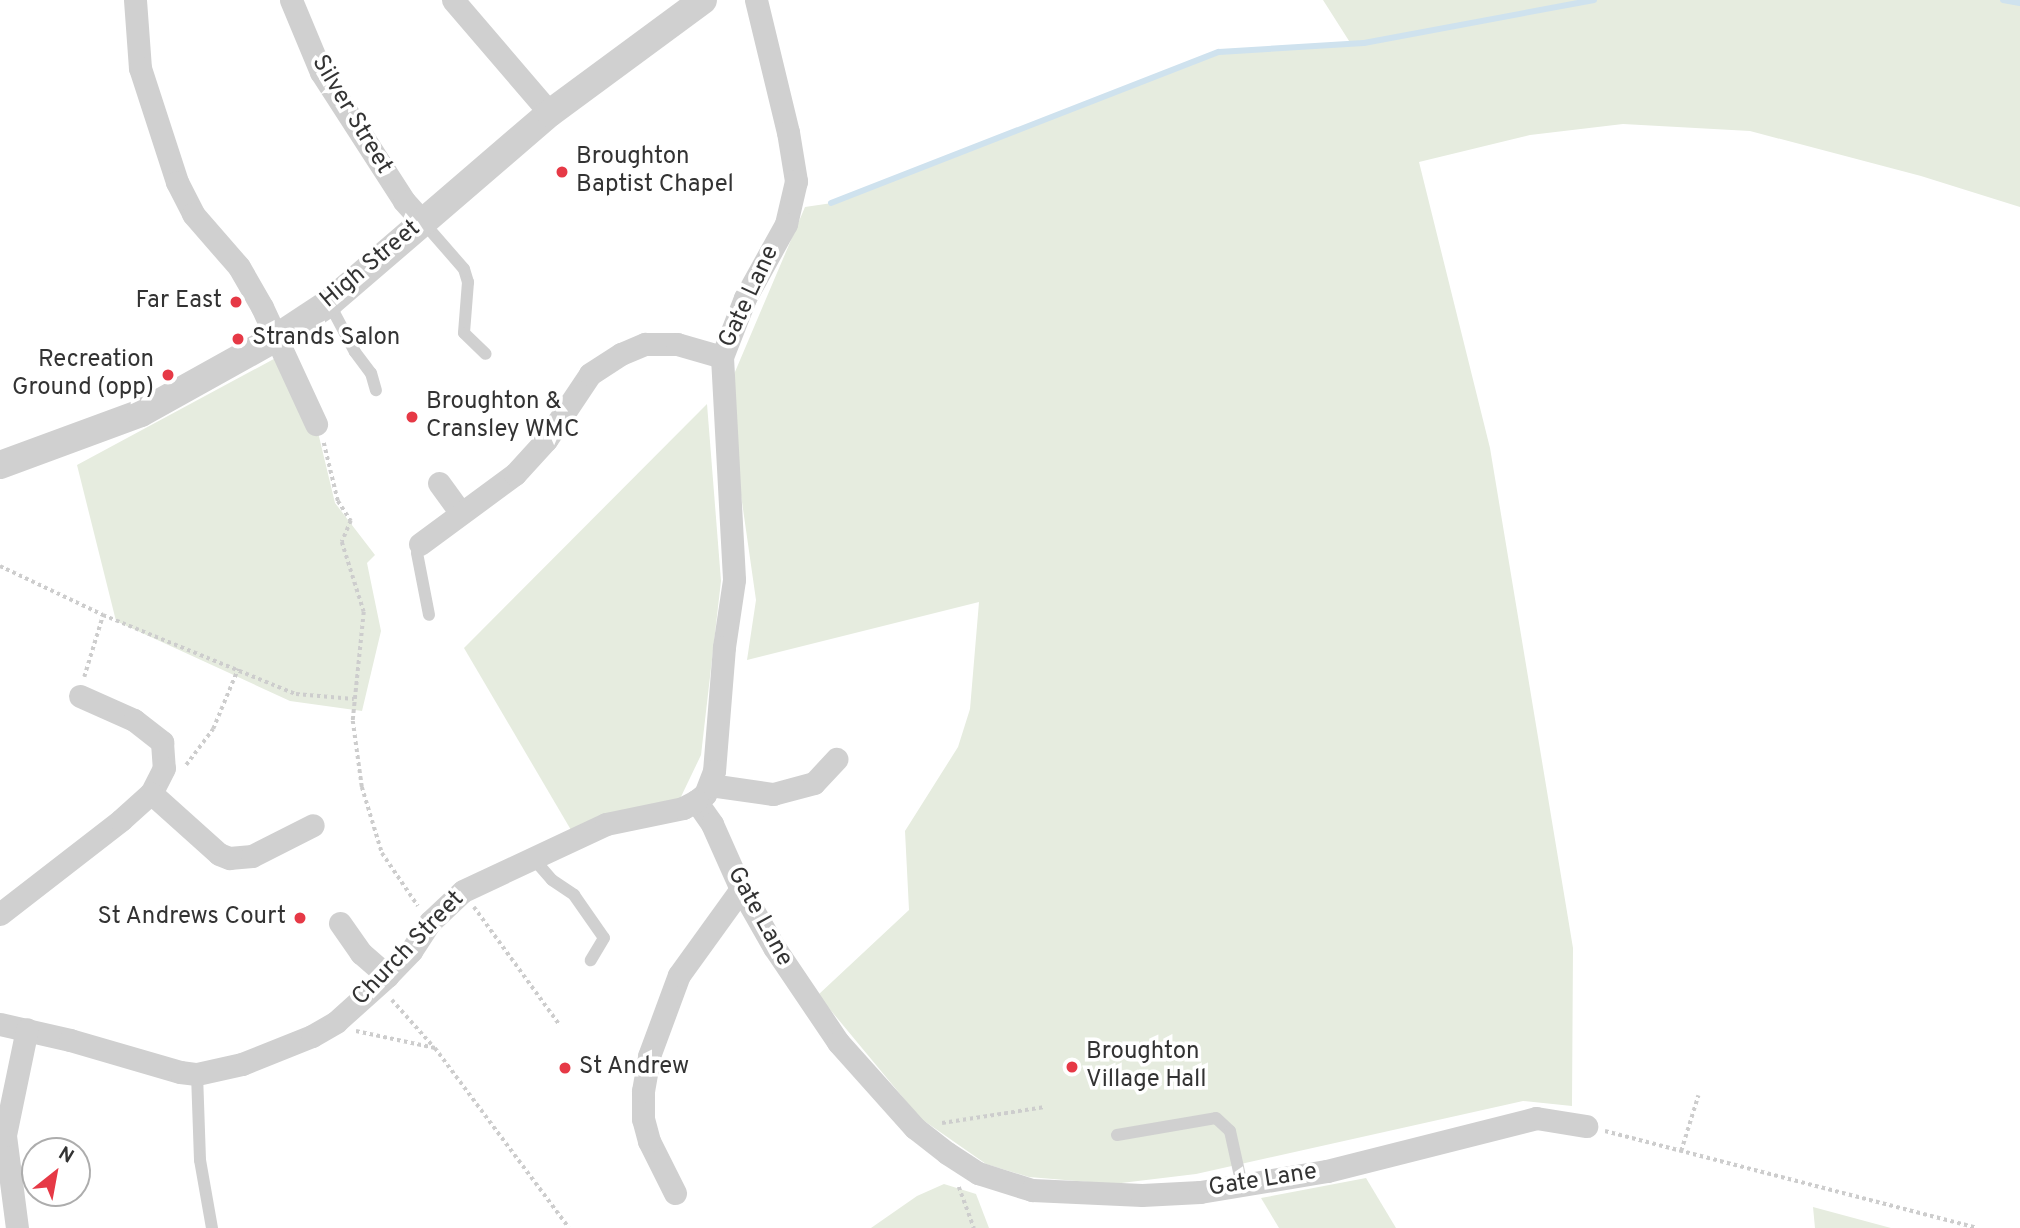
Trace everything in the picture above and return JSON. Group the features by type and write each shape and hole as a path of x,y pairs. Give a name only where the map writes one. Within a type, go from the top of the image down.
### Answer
{"street":[{"path":"135,0 140,68 177,182 193,214 239,267 316,424"},
{"name":"Silver Street","path":"291,0 321,72 404,201 423,222"},
{"path":"453,0 550,113"},
{"name":"High Street","path":"0,464 141,413 276,338 329,303 550,113 703,0"},
{"name":"Gate Lane","path":"756,0 796,181 786,224 745,298 722,357 734,580 724,647 714,771 703,793 712,824 741,888 774,947 838,1042 915,1128 947,1153 978,1173 1032,1190 1142,1195 1200,1192 1327,1171 1536,1118 1586,1126"},
{"path":"420,544 515,474 546,440 590,374 621,354 645,344 677,344 722,357"},
{"path":"439,483 461,513"},
{"path":"4,902 155,796 164,768 162,742 134,720 80,696"},
{"path":"703,793 773,794 814,783 836,759"},
{"name":"Church Street","path":"0,1024 197,1074 242,1064 312,1036 336,1022 383,980 411,951 429,922 463,891 606,824 683,808 703,793"},
{"path":"155,796 209,847 229,858 252,856 313,825"},
{"path":"675,1193 649,1141 643,1119 642,1091 649,1056 679,975 741,888"},
{"path":"340,923 383,980"},
{"path":"17,1228 7,1206 5,1135 27,1029"}],"lane":[{"path":"423,222 464,269 468,282 464,333 486,354"},
{"path":"329,303 355,352 371,373 376,390"},
{"path":"420,544 417,553 429,615"},
{"path":"532,857 552,880 574,895 604,938 591,960"},
{"path":"197,1074 200,1160 212,1228"},
{"path":"1117,1135 1216,1118 1230,1131 1242,1185"}],"path":[{"path":"316,424 338,501 351,521 342,542 364,612 353,721 362,787 382,853 429,922"},
{"path":"0,566 103,615 296,694 354,699"},
{"path":"80,696 103,615"},
{"path":"155,796 213,729 238,669"},
{"path":"463,891 559,1024"},
{"path":"383,980 412,1026 435,1048 569,1228"},
{"path":"336,1022 343,1028 435,1048"},
{"path":"1681,1151 1698,1097"},
{"path":"915,1128 1045,1107"},
{"path":"1586,1126 1976,1228"},
{"path":"947,1153 974,1228"}],"shaded area":[{"path":"1323,0 2020,0 2020,207 1921,176 1750,131 1623,124 1530,135 1419,162 1490,448 1573,948 1572,1106 1523,1101 1196,1174 1113,1184 1029,1177 986,1164 920,1118 818,995 909,910 905,831 958,747 970,709 979,602 747,660 756,600 735,453 732,379 805,207 832,203 1219,52 1351,44"},
{"path":"283,354 316,424 335,503 375,555 367,563 381,631 362,711 290,701 116,621 77,465"},
{"path":"707,404 721,581 701,755 678,803 571,830 464,648"},
{"path":"1366,1178 1396,1228 1279,1228 1261,1198"},
{"path":"944,1184 976,1194 989,1228 871,1228 917,1196"},
{"path":"1813,1207 1891,1228 1815,1228"}],"waterway":[{"path":"831,203 1219,52 1364,43 1594,0"},
{"path":"2003,0 2020,3"}],"place":[{"name":"Broughton Baptist Chapel","path":"562,172"},
{"name":"Far East","path":"236,302"},
{"name":"Strands Salon","path":"238,339"},
{"name":"Recreation Ground (opp)","path":"168,375"},
{"name":"Broughton & Cransley WMC","path":"412,417"},
{"name":"St Andrews Court","path":"300,918"},
{"name":"Broughton Village Hall","path":"1072,1067"},
{"name":"St Andrew","path":"565,1068"}]}
